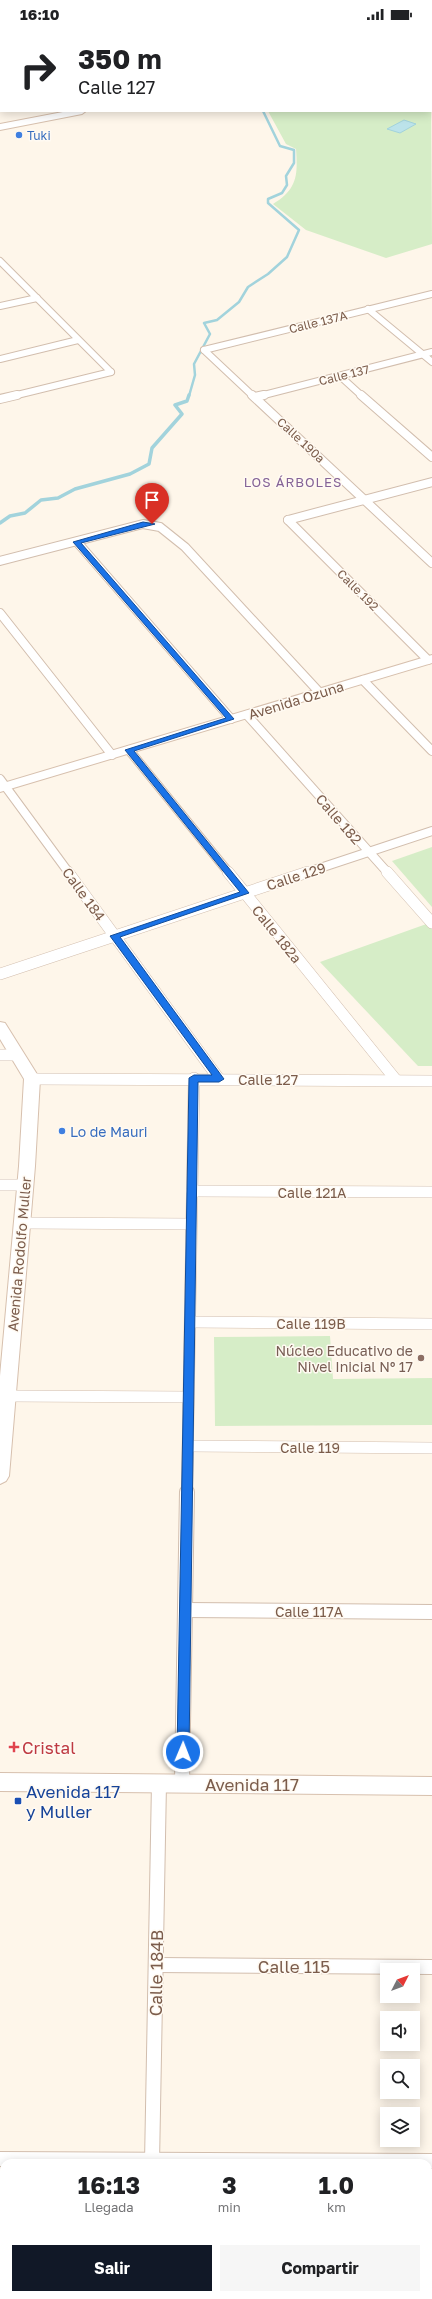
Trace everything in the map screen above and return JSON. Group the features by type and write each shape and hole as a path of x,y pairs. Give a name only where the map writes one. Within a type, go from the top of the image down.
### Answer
{"main road":[{"path":"0,127 77,112"},
{"name":"Avenida Ozuna","path":"2,785 112,755 430,660"},
{"path":"0,1027 32,1079"},
{"name":"Avenida Rodolfo Muller","path":"0,1476 7,1396 5,1369 22,1223 32,1079"},
{"name":"Avenida 117","path":"0,1782 432,1786"}],"street":[{"path":"0,261 111,372 0,399"},
{"name":"Calle 137A","path":"204,350 432,294"},
{"path":"0,306 36,298"},
{"path":"368,309 432,362"},
{"path":"0,359 78,340"},
{"name":"Calle 190a","path":"204,350 432,563"},
{"name":"Calle 137","path":"255,397 432,352"},
{"path":"340,376 432,457"},
{"path":"364,500 432,482"},
{"name":"Calle 192","path":"364,500 288,520 430,660"},
{"path":"0,562 143,524 160,527 185,547 320,693"},
{"path":"77,542 231,719"},
{"path":"0,613 112,755"},
{"path":"363,680 432,751"},
{"name":"Calle 182","path":"247,715 432,923"},
{"name":"Calle 182a","path":"129,750 396,1080"},
{"name":"Calle 184","path":"2,785 115,936 219,1079"},
{"name":"Calle 129","path":"0,974 432,831"},
{"path":"0,1055 17,1055"},
{"path":"182,1784 194,1078"},
{"name":"Calle 127","path":"32,1079 194,1078 432,1081"},
{"path":"0,1185 25,1185"},
{"name":"Calle 121A","path":"192,1191 432,1192"},
{"path":"22,1223 191,1224"},
{"name":"Calle 119B","path":"190,1322 432,1324"},
{"path":"7,1396 188,1397"},
{"name":"Calle 119","path":"188,1446 432,1448"},
{"name":"Calle 117A","path":"185,1610 432,1612"},
{"name":"Calle 184B","path":"152,2159 159,1783"},
{"name":"Calle 115","path":"156,1965 432,1967"}],"green space":[{"path":"269,112 431,112 432,244 386,258 306,230 273,204 287,193 296,174 296,149 286,144"},
{"path":"432,847 432,907 392,861"},
{"path":"432,922 432,1066 418,1066 320,962"},
{"path":"330,1336 333,1379 432,1378 432,1425 215,1426 214,1337"}],"water":[{"path":"404,120 416,124 400,133 387,129"}],"waterway":[{"path":"189,396 195,375 194,364 210,334 204,323 217,320 239,302 248,287 268,274 287,257 299,230 268,203 268,199 282,193 287,185 286,176 294,163 294,150 280,146 263,112"},
{"path":"0,523 10,516 25,513 41,500 58,498 75,489 130,474 149,464 152,448 182,414 175,405 187,401 189,395"}],"place":[{"name":"Tuki","path":"19,135"},
{"name":"Lo de Mauri","path":"62,1131"},
{"name":"Núcleo Educativo de Nivel Inicial Nº 17","path":"421,1358"},
{"name":"Cristal","path":"14,1747"},
{"name":"Avenida 117 y Muller","path":"18,1801"}],"district":[{"name":"LOS ÁRBOLES","path":"293,482"}],"route":[{"path":"152,524 143,524 77,542 231,719 129,750 245,893 115,936 219,1079 194,1078 183,1752"}]}
